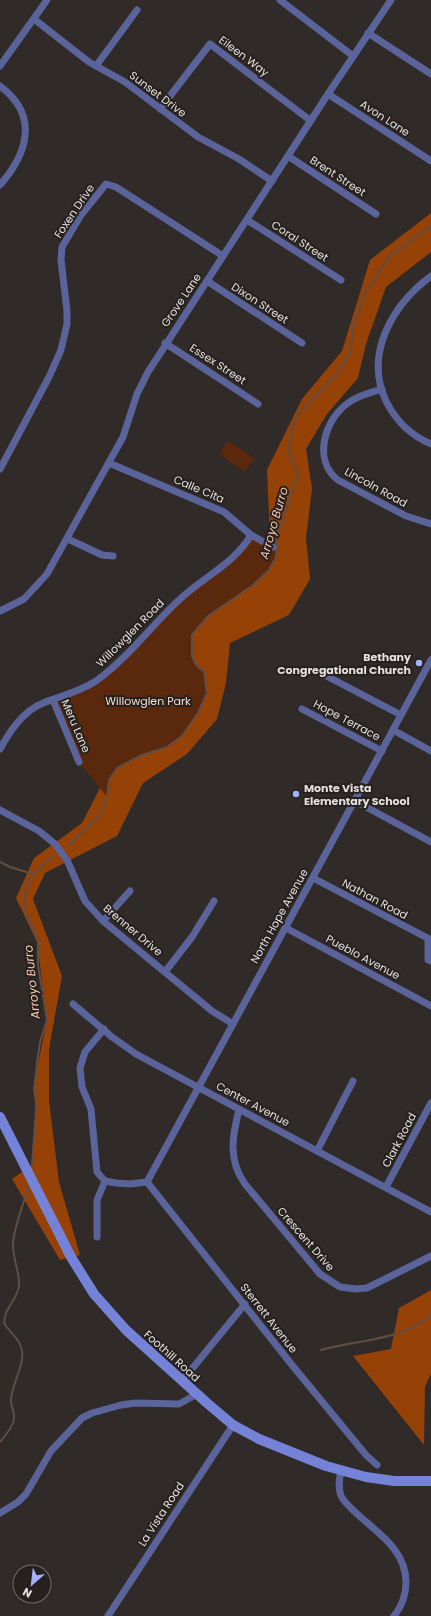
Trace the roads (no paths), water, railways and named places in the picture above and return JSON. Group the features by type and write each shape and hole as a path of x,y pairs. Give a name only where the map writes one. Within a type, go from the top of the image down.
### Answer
{"main road":[{"name":"Foothill Road","path":"0,1117 71,1257 88,1285 113,1318 233,1425 268,1443 341,1471 386,1480 431,1481"}],"street":[{"path":"0,66 47,0"},
{"path":"280,0 353,56"},
{"name":"Grove Lane","path":"0,611 24,599 41,582 68,539 128,426 142,383 165,343 391,0"},
{"path":"96,66 137,10"},
{"name":"Sunset Drive","path":"34,20 96,66 118,77 198,138 239,159 272,181"},
{"path":"368,33 431,74"},
{"name":"Eileen Way","path":"160,109 210,44 311,121"},
{"path":"0,86 12,97 21,110 25,136 19,159 0,185"},
{"name":"Avon Lane","path":"328,94 431,161"},
{"name":"Brent Street","path":"288,156 376,214"},
{"name":"Foxen Drive","path":"0,469 49,377 61,350 66,331 67,310 61,260 62,247 81,215 106,184 116,187 223,256"},
{"name":"Coral Street","path":"247,220 341,280"},
{"path":"431,276 407,297 388,325 379,355 379,374 382,389 391,410 416,436 431,444"},
{"name":"Dixon Street","path":"206,281 302,343"},
{"name":"Essex Street","path":"165,343 258,404"},
{"name":"Lincoln Road","path":"382,389 354,399 336,414 326,434 324,450 325,462 331,473 338,480 406,516 431,524"},
{"name":"Calle Cita","path":"109,462 224,512 252,536 273,547"},
{"name":"Willowglen Road","path":"0,749 9,733 21,719 41,704 85,688 112,668 178,600 232,558 252,536"},
{"path":"68,539 102,555 113,556"},
{"name":"North Hope Avenue","path":"147,1182 431,660"},
{"path":"317,671 401,715"},
{"name":"Meru Lane","path":"53,700 79,762"},
{"name":"Hope Terrace","path":"302,709 382,751"},
{"path":"393,730 431,751"},
{"path":"355,801 431,842"},
{"name":"Brenner Drive","path":"0,810 39,831 55,844 67,860 85,901 103,921 212,1011 233,1024"},
{"name":"Nathan Road","path":"313,878 429,940 428,960 431,961"},
{"path":"103,921 130,891"},
{"path":"165,972 192,937 214,900"},
{"name":"Pueblo Avenue","path":"286,928 431,1006"},
{"name":"Center Avenue","path":"74,1004 104,1030 136,1054 431,1212"},
{"path":"104,1030 86,1052 82,1060 80,1076 82,1087 91,1109 97,1172 105,1181 130,1184 147,1182"},
{"path":"317,1151 353,1081"},
{"name":"Clark Road","path":"386,1187 431,1103"},
{"name":"Crescent Drive","path":"239,1110 232,1145 234,1163 238,1173 245,1184 326,1280 349,1289 368,1288 431,1256"},
{"path":"97,1237 97,1200 105,1181"},
{"name":"Sterrett Avenue","path":"147,1182 292,1365 366,1454 377,1465"},
{"path":"182,1381 245,1304"},
{"path":"0,1513 18,1502 26,1494 51,1451 82,1418 92,1413 121,1405 136,1403 179,1404 197,1394"},
{"name":"La Vista Road","path":"108,1616 233,1425"},
{"path":"341,1471 339,1483 343,1499 391,1545 402,1561 406,1577 406,1588 401,1604 394,1616"}],"waterway":[{"name":"Arroyo Burro","path":"69,845 100,815 107,797 109,780 117,768 142,755 167,747 182,736 198,713 207,693 204,672 196,665 192,656 192,635 208,616 252,586 269,570 276,557 276,541 298,474 288,451 295,419 335,376 350,353 353,327 365,293 389,257 431,226"},
{"name":"Arroyo Burro","path":"32,1165 36,1109 35,1082 40,1042 47,1020 38,965 38,940 25,911 25,895 27,883 33,874 52,857"},
{"path":"0,862 10,867 33,874"},
{"name":"Arroyo Burro","path":"0,1442 13,1422 14,1417 11,1403 13,1387 22,1360 20,1343 4,1323 6,1312 16,1296 19,1286 13,1243 29,1184"},
{"path":"321,1350 397,1334 413,1327 431,1316"}],"place":[{"name":"Bethany Congregational Church","path":"419,663"},
{"name":"Monte Vista Elementary School","path":"296,794"}],"park label":[{"name":"Willowglen Park","path":"148,701"}]}
